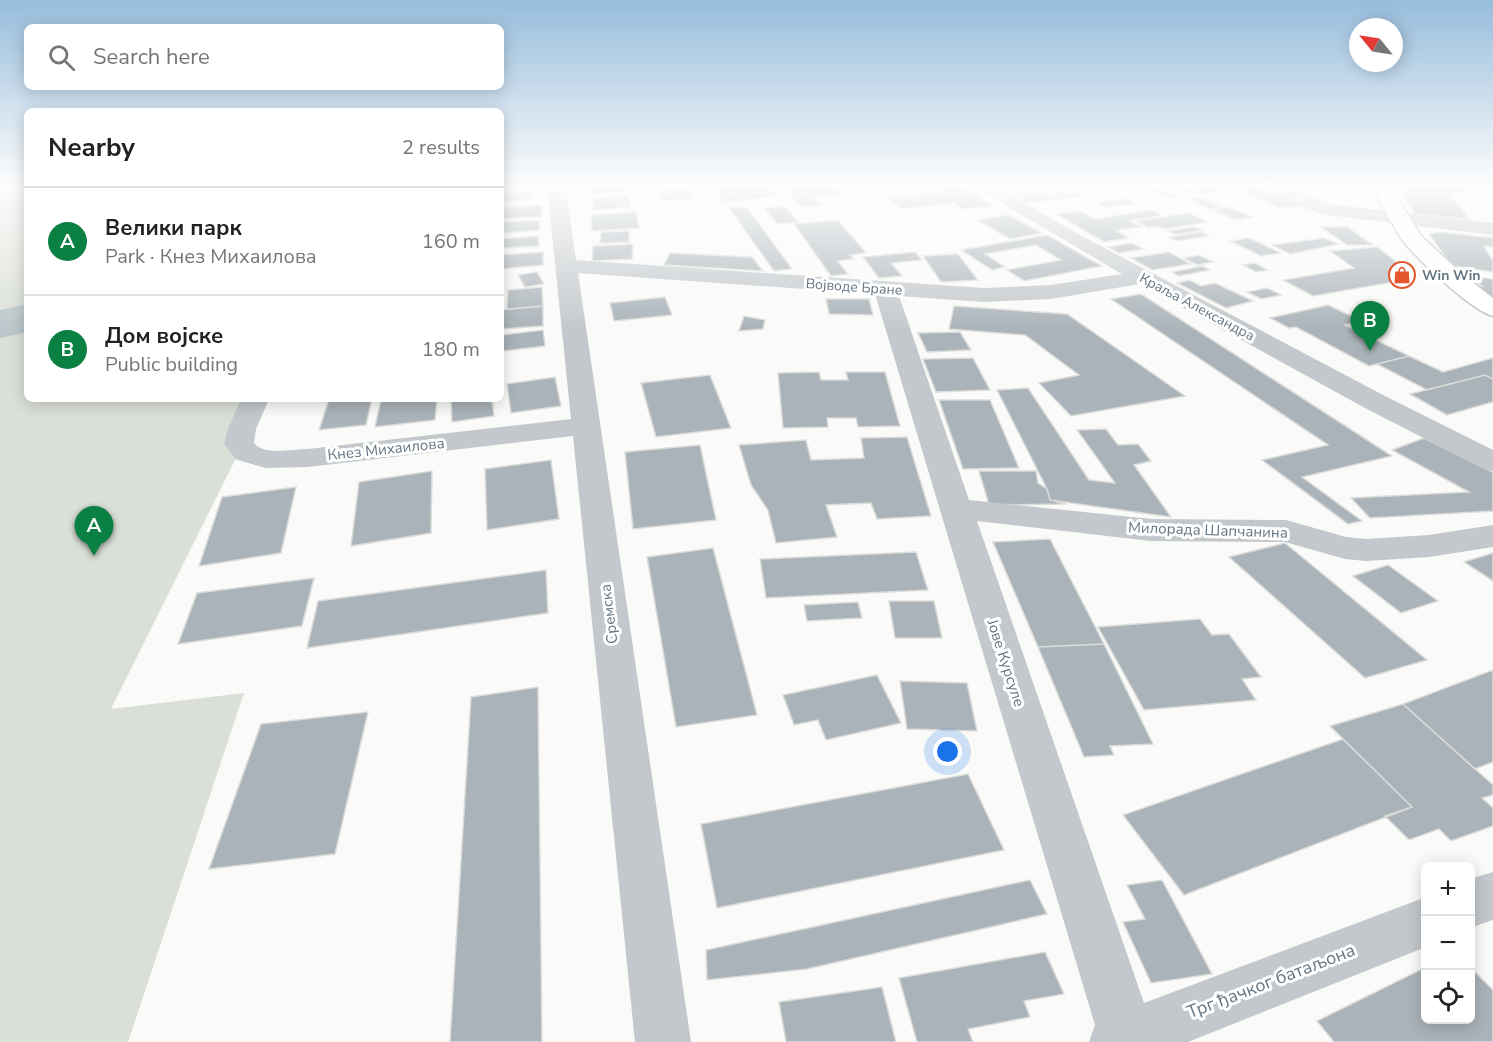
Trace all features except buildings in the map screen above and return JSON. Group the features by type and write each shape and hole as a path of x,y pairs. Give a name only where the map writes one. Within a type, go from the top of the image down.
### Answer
{"main road":[{"path":"1409,234 1430,258 1493,309"}],"street":[{"name":"Сремска","path":"562,234 663,1042"},
{"name":"Краља Александра","path":"1065,234 1417,424 1493,462"},
{"name":"Војводе Бране","path":"566,266 984,295 1032,294 1142,277"},
{"name":"Јове Курсуле","path":"885,289 1122,1039"},
{"name":"Кнез Михаилова","path":"254,402 242,429 239,443 246,453 266,459 308,458 586,426"},
{"name":"Краља Александра","path":"1417,424 1493,452"},
{"name":"Милорада Шапчанина","path":"956,508 1055,521 1151,530 1286,531 1345,548 1366,550 1429,546 1493,536"},
{"path":"1475,902 1493,896"},
{"name":"Трг ђачког батаљона","path":"1122,1039 1421,924"}],"shaded area":[{"path":"0,234 24,234 24,402 262,402 111,709 244,693 128,1042 0,1042"},
{"path":"24,305 24,333 0,338 0,310"}],"place":[{"name":"Win Win","path":"1402,275"},
{"name":"Дом војске","path":"1370,351"},
{"name":"Велики парк","path":"94,556"}]}
